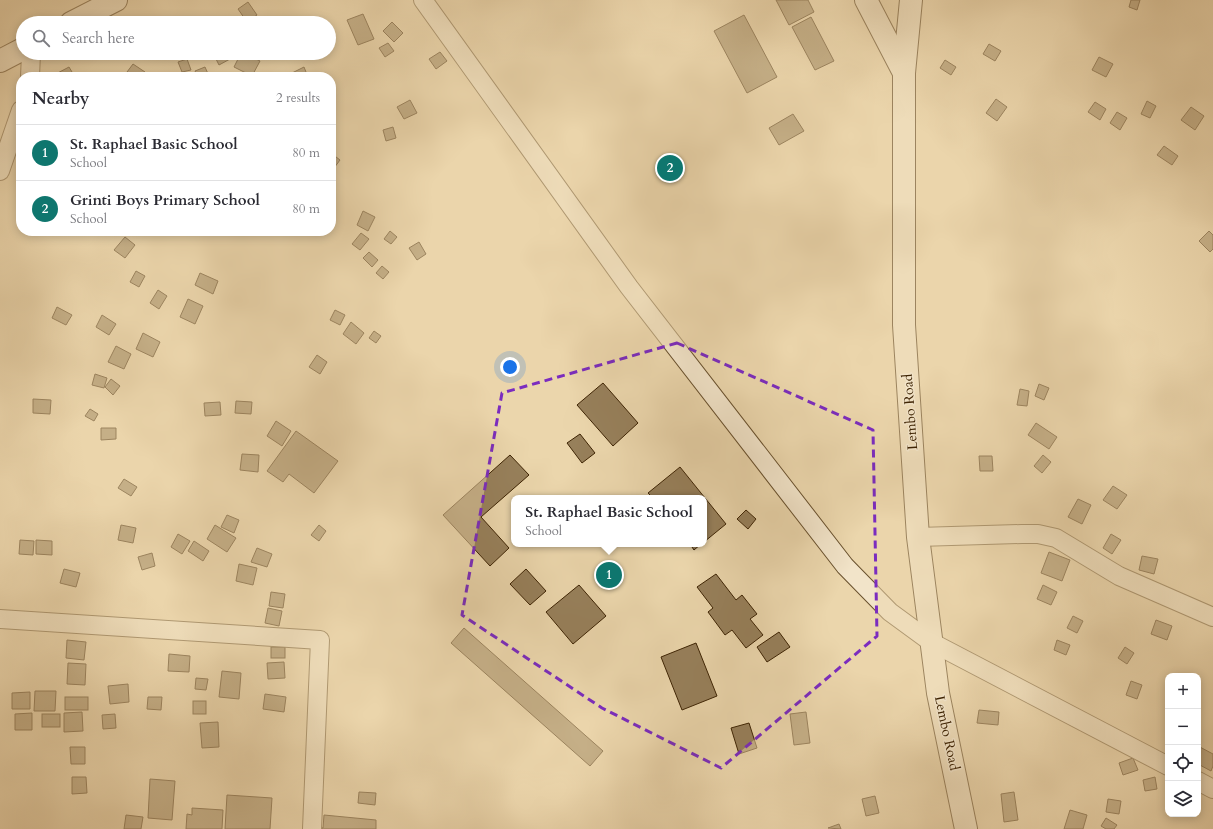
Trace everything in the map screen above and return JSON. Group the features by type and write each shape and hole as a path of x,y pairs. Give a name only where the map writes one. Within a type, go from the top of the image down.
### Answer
{"street":[{"path":"423,0 629,286 845,566 890,612 931,642 1165,764"},
{"name":"Lembo Road","path":"866,0 904,73 904,325 918,537 938,694 966,829"},
{"path":"904,73 911,0"},
{"path":"83,16 109,1"},
{"path":"0,62 16,53"},
{"path":"30,72 31,60"},
{"path":"0,171 16,125"},
{"path":"918,537 1038,534 1056,538 1119,576 1213,617"},
{"path":"0,619 320,640 312,829"},
{"path":"1201,783 1213,789"}],"highlighted area":[{"path":"677,343 873,430 877,636 721,768 602,708 462,615 502,393"}],"building":[{"path":"776,0 808,0 814,12 789,25"},
{"path":"1131,0 1140,0 1137,10 1129,7"},
{"path":"248,2 257,15 243,16 238,9"},
{"path":"363,14 374,39 358,45 347,20"},
{"path":"744,15 777,77 747,93 714,31"},
{"path":"811,17 834,61 815,70 792,27"},
{"path":"392,22 403,33 394,42 383,31"},
{"path":"388,43 394,51 385,57 379,48"},
{"path":"989,44 1001,51 995,61 983,54"},
{"path":"440,52 447,61 436,69 429,59"},
{"path":"1099,57 1113,64 1106,77 1092,70"},
{"path":"187,60 191,70 182,72 178,62"},
{"path":"216,60 228,60 219,65"},
{"path":"238,60 260,61 254,72 244,72 234,67"},
{"path":"945,60 956,67 951,75 940,68"},
{"path":"133,64 145,72 127,72"},
{"path":"69,67 72,72 60,72"},
{"path":"205,67 207,72 196,72"},
{"path":"304,67 306,72 294,72"},
{"path":"996,99 1007,107 997,121 986,113"},
{"path":"410,100 417,113 404,119 397,107"},
{"path":"1147,101 1156,106 1150,118 1141,114"},
{"path":"1095,102 1106,109 1100,120 1088,112"},
{"path":"1191,107 1204,116 1195,130 1181,120"},
{"path":"1117,112 1127,118 1120,130 1110,123"},
{"path":"793,114 804,131 779,145 769,128"},
{"path":"393,127 396,138 386,141 383,130"},
{"path":"1164,146 1178,156 1172,165 1157,155"},
{"path":"336,157 340,160 336,165"},
{"path":"363,211 375,217 368,231 357,225"},
{"path":"390,231 397,237 391,244 384,239"},
{"path":"1209,231 1213,235 1213,249 1210,252 1199,241"},
{"path":"361,233 369,239 360,250 352,244"},
{"path":"125,237 135,245 125,258 114,250"},
{"path":"419,242 426,254 417,260 409,248"},
{"path":"369,252 378,260 372,267 363,258"},
{"path":"382,266 389,272 383,279 376,273"},
{"path":"136,271 145,276 139,287 130,282"},
{"path":"200,273 218,281 213,294 195,285"},
{"path":"158,290 167,296 159,309 150,303"},
{"path":"188,299 203,306 195,324 180,317"},
{"path":"57,307 72,315 66,325 52,318"},
{"path":"335,310 345,315 340,325 330,320"},
{"path":"102,315 116,324 109,335 96,327"},
{"path":"351,322 364,333 356,344 343,334"},
{"path":"374,331 381,336 376,343 369,338"},
{"path":"143,333 160,342 153,357 136,349"},
{"path":"116,346 131,354 124,369 108,362"},
{"path":"317,355 327,362 320,374 309,367"},
{"path":"95,374 107,378 104,388 92,385"},
{"path":"111,379 120,386 113,395 105,387"},
{"path":"603,383 638,423 613,446 577,405"},
{"path":"1039,384 1049,388 1044,400 1035,396"},
{"path":"1020,389 1029,391 1027,406 1017,405"},
{"path":"33,399 51,400 50,414 33,413"},
{"path":"236,401 252,402 251,414 235,413"},
{"path":"220,402 221,415 205,416 204,403"},
{"path":"90,409 98,414 94,421 85,416"},
{"path":"276,421 291,431 282,446 267,436"},
{"path":"1036,423 1057,437 1049,449 1028,435"},
{"path":"101,428 116,428 116,439 101,440"},
{"path":"296,431 338,461 314,493 289,474 283,482 267,471"},
{"path":"580,434 595,453 582,463 567,443"},
{"path":"242,454 259,455 258,472 240,470"},
{"path":"510,455 529,475 481,517 509,548 490,566 443,515"},
{"path":"1043,455 1051,462 1042,473 1034,466"},
{"path":"979,456 992,456 993,471 980,471"},
{"path":"680,467 703,495 650,495 648,493"},
{"path":"124,479 137,487 131,496 118,488"},
{"path":"1113,486 1127,495 1117,509 1103,500"},
{"path":"1078,499 1091,505 1082,524 1068,517"},
{"path":"707,500 726,524 707,540"},
{"path":"746,510 756,519 748,529 737,519"},
{"path":"227,515 239,520 234,533 221,527"},
{"path":"121,525 136,528 133,543 118,540"},
{"path":"215,525 236,538 227,552 207,539"},
{"path":"319,525 326,531 319,541 311,535"},
{"path":"178,534 190,541 182,554 171,547"},
{"path":"1111,534 1121,540 1112,554 1103,548"},
{"path":"20,540 34,541 33,555 19,554"},
{"path":"36,540 52,541 52,555 36,554"},
{"path":"194,541 209,551 203,561 188,551"},
{"path":"257,548 272,554 267,567 251,562"},
{"path":"1049,552 1070,560 1062,581 1041,573"},
{"path":"152,553 155,566 142,570 138,557"},
{"path":"1142,556 1158,559 1154,574 1139,570"},
{"path":"239,564 257,568 253,585 236,581"},
{"path":"64,569 80,573 76,587 60,583"},
{"path":"526,569 546,591 530,605 510,584"},
{"path":"716,574 736,600 742,595 757,614 750,619 763,635 746,648 732,630 725,635 708,612 713,608 697,587"},
{"path":"579,585 606,616 573,644 546,612"},
{"path":"1043,585 1057,592 1051,605 1037,599"},
{"path":"271,592 285,594 283,608 269,606"},
{"path":"268,608 282,611 279,626 265,623"},
{"path":"1073,616 1083,621 1077,633 1067,628"},
{"path":"1156,620 1172,626 1167,640 1151,634"},
{"path":"464,628 603,751 590,766 451,643"},
{"path":"779,632 790,647 767,662 757,647"},
{"path":"67,640 86,642 84,660 66,658"},
{"path":"1057,640 1070,645 1066,655 1054,650"},
{"path":"696,643 717,696 682,710 661,657"},
{"path":"271,647 285,647 285,658 271,658"},
{"path":"1125,647 1134,653 1127,664 1118,658"},
{"path":"169,654 190,656 189,672 168,671"},
{"path":"284,662 285,678 268,679 267,663"},
{"path":"68,663 86,664 85,685 67,684"},
{"path":"222,671 241,673 239,699 219,697"},
{"path":"196,678 208,679 206,690 195,689"},
{"path":"1131,681 1142,685 1137,699 1126,695"},
{"path":"128,684 129,702 110,704 108,686"},
{"path":"35,691 56,691 55,711 34,711"},
{"path":"30,692 30,709 12,709 12,693"},
{"path":"265,694 286,697 284,712 263,709"},
{"path":"65,697 88,697 88,710 65,710"},
{"path":"148,697 162,697 161,710 147,709"},
{"path":"193,701 206,701 206,714 193,714"},
{"path":"979,710 999,712 998,725 977,723"},
{"path":"82,712 83,731 64,732 64,713"},
{"path":"806,712 810,743 794,745 790,714"},
{"path":"32,713 32,730 15,730 15,714"},
{"path":"42,714 60,714 60,727 42,727"},
{"path":"115,714 116,728 103,729 102,715"},
{"path":"218,722 219,747 202,748 200,723"},
{"path":"749,723 757,748 739,754 731,728"},
{"path":"70,747 85,747 85,764 71,764"},
{"path":"1201,748 1213,754 1213,766 1211,771 1201,766"},
{"path":"1133,758 1138,770 1123,775 1119,763"},
{"path":"72,777 86,777 87,793 72,794"},
{"path":"1155,777 1157,789 1145,791 1143,780"},
{"path":"150,779 175,781 172,820 148,818"},
{"path":"359,792 376,793 375,805 358,803"},
{"path":"1014,792 1018,820 1004,822 1001,794"},
{"path":"227,795 272,798 270,829 225,829"},
{"path":"875,796 879,813 866,816 862,799"},
{"path":"1108,799 1121,801 1119,814 1106,812"},
{"path":"192,808 223,810 222,829 186,829 187,814 192,815"},
{"path":"1070,810 1087,815 1083,829 1064,829"},
{"path":"126,815 143,817 141,829 124,829"},
{"path":"324,815 376,820 376,829 316,829 316,827 323,828"},
{"path":"1106,818 1117,825 1114,829 1106,829 1101,826"},
{"path":"839,824 841,829 828,828"}],"place":[{"name":"Grinti Boys Primary School","path":"670,168"},
{"name":"St. Raphael Basic School","path":"609,575"}]}
